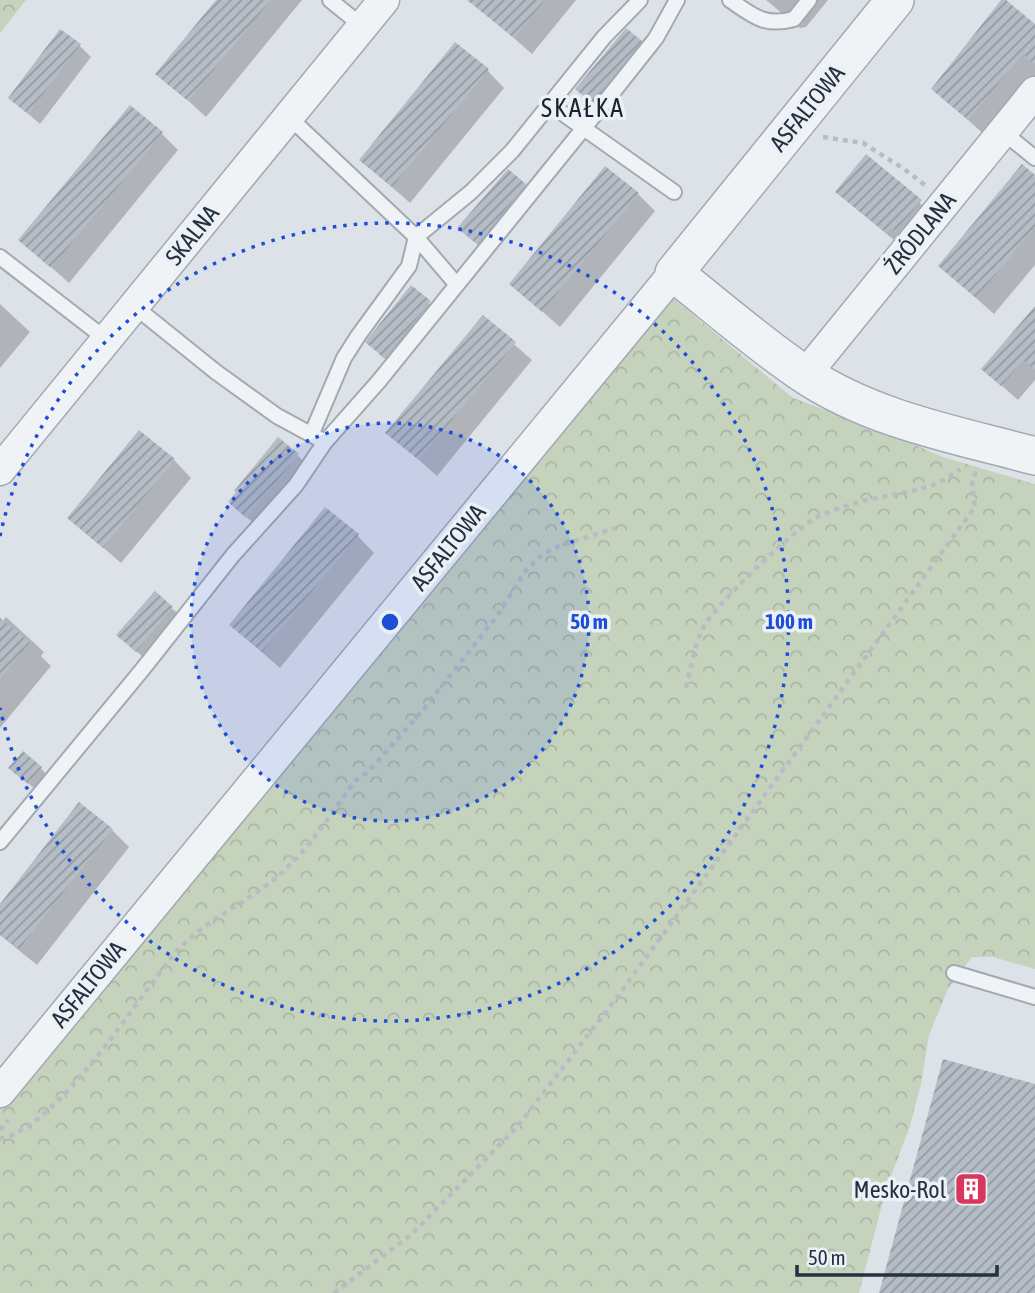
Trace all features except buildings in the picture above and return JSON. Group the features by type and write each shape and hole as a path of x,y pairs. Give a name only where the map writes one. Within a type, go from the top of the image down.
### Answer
{"street":[{"name":"SKALNA","path":"0,470 384,0"},
{"name":"ASFALTOWA","path":"4,1106 895,0"},
{"name":"ŹRÓDLANA","path":"805,375 1035,92"},
{"path":"674,272 805,375 849,399 890,417 1035,456"}],"lane":[{"path":"330,0 362,26"},
{"path":"312,433 344,358 409,266 416,237 471,192 512,152 604,37 640,0"},
{"path":"0,842 233,555 296,485 325,442 379,381 583,130 656,38 677,0"},
{"path":"730,0 755,17 770,23 794,19 809,0"},
{"path":"551,105 674,192"},
{"path":"289,117 416,237 457,285"},
{"path":"1003,132 1035,158"},
{"path":"0,257 107,340"},
{"path":"134,306 216,372 277,416 325,442"},
{"path":"954,973 1035,997"}],"path":[{"path":"834,139 863,143 904,169 945,202"},
{"path":"334,1293 412,1234 525,1116 618,996 975,507 972,480 982,459"},
{"path":"686,687 702,629 755,570 803,526 846,506 939,484 967,464"},
{"path":"0,1139 26,1129 57,1101 194,934 254,894 294,862 355,781 368,772 434,697 497,616 526,570 543,554 559,546 617,528"},
{"path":"0,1130 4,1106"}],"green space":[{"path":"0,0 26,0 0,33"},
{"path":"657,285 793,398 943,457 1035,484 1035,969 993,957 972,957 948,989 929,1035 921,1084 909,1129 886,1189 859,1293 0,1293 0,1083"}],"place":[{"name":"Mesko-Rol","path":"971,1189"}],"district":[{"name":"SKAŁKA","path":"583,108"}]}
